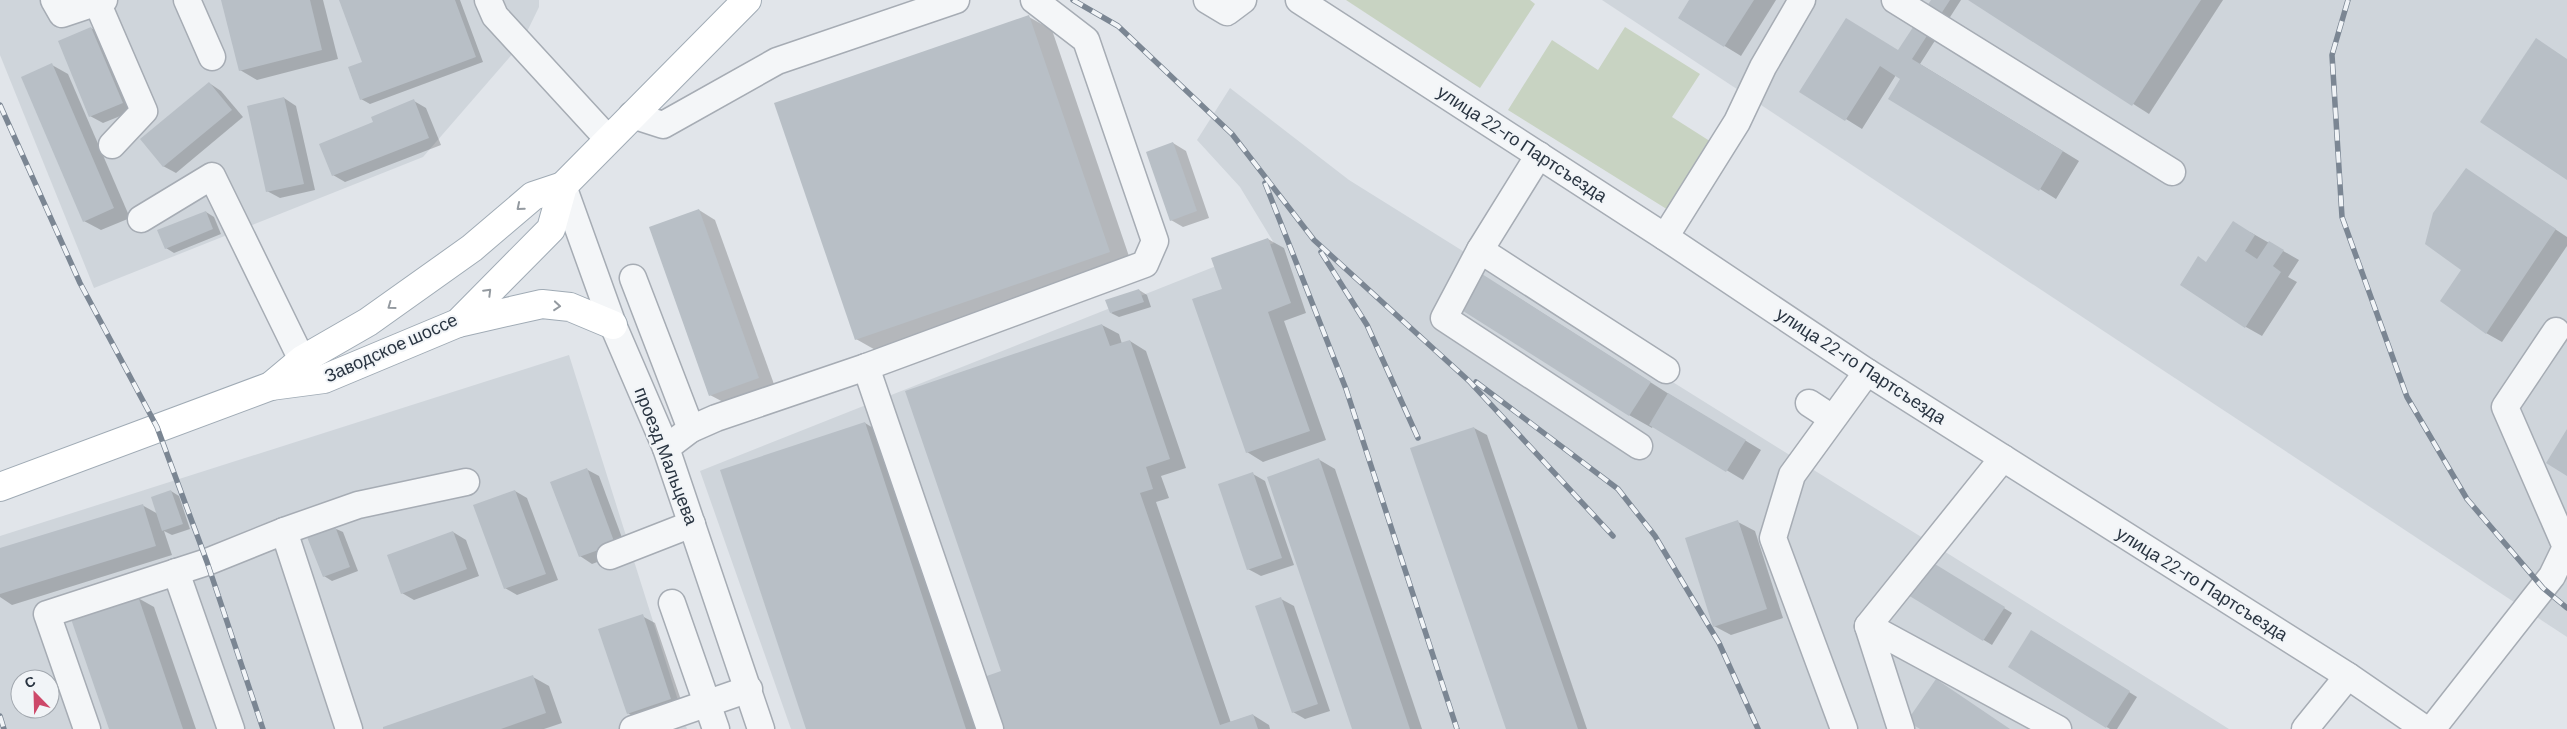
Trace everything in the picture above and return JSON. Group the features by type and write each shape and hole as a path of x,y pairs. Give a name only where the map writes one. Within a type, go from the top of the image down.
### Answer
{"main road":[{"name":"Заводское шоссе","path":"271,386 302,360 376,316 472,248 533,196 563,186 747,0"},
{"name":"Заводское шоссе","path":"0,487 271,386 324,379 458,323 551,229 563,186"},
{"path":"458,323 542,304 570,307 613,325"}],"street":[{"path":"54,0 62,14 101,1 144,111 112,145"},
{"path":"187,0 212,57"},
{"path":"488,0 495,16 608,139"},
{"path":"632,115 663,124 777,61 956,0"},
{"path":"666,448 691,429 866,367 1144,264 1155,241 1086,40 1034,0"},
{"path":"1207,0 1227,12 1242,0"},
{"name":"улица 22-го Партсъезда","path":"1299,0 1665,237 1867,372 2348,676 2425,729"},
{"path":"1665,237 1737,122 1763,66 1802,0"},
{"path":"1895,0 2172,172"},
{"path":"1539,155 1480,250 1444,318 1639,446"},
{"path":"141,219 212,176 302,360"},
{"name":"проезд Мальцева","path":"563,186 613,325 666,448 761,729"},
{"path":"1480,250 1666,370"},
{"path":"633,278 691,429"},
{"path":"2432,729 2560,581 2566,547 2505,407 2556,331"},
{"path":"866,367 990,729"},
{"path":"1844,729 1773,538 1792,475 1867,372"},
{"path":"1809,403 1832,418"},
{"path":"1868,626 2003,458"},
{"path":"87,729 47,614 176,572 358,505 466,482"},
{"path":"610,556 692,524"},
{"path":"284,531 349,729"},
{"path":"176,572 231,729"},
{"path":"672,603 716,729"},
{"path":"1868,626 1902,729"},
{"path":"1868,626 2058,729"},
{"path":"2305,729 2348,676"},
{"path":"633,729 749,689"}],"shaded area":[{"path":"0,0 539,0 539,7 521,44 423,157 94,288 0,55"},
{"path":"1602,0 2567,0 2567,637"},
{"path":"1230,88 1349,180 2229,729 791,729 700,471 1274,243 1240,187 1197,140"},
{"path":"569,355 687,729 0,729 0,536"}],"green space":[{"path":"1346,0 1530,0 1535,4 1480,88"},
{"path":"1625,27 1700,74 1672,117 1716,145 1673,213 1508,110 1552,40 1598,70"}],"building":[{"path":"221,0 310,0 322,50 239,71"},
{"path":"339,0 455,0 476,57 360,100 348,67 362,62"},
{"path":"1689,0 1754,0 1724,47 1678,18"},
{"path":"1931,0 1950,0 1912,59 2063,151 2039,191 1888,99 1900,79 1880,66 1845,121 1799,92 1846,18 1898,50"},
{"path":"1968,0 2201,0 2132,106"},
{"path":"1029,15 1110,252 855,340 774,103"},
{"path":"91,27 123,103 89,117 58,41"},
{"path":"2536,38 2567,59 2567,180 2480,122"},
{"path":"52,63 114,208 83,222 21,77"},
{"path":"209,82 232,110 163,167 140,139"},
{"path":"284,97 304,184 266,192 247,106"},
{"path":"414,99 429,138 332,176 319,144 373,122 371,117"},
{"path":"1173,142 1197,211 1170,221 1146,152"},
{"path":"2466,168 2556,229 2486,334 2440,301 2461,270 2425,244 2433,213"},
{"path":"699,209 759,378 709,396 649,227"},
{"path":"206,211 213,229 165,249 157,230"},
{"path":"2233,221 2255,235 2245,251 2257,259 2269,241 2284,250 2273,266 2281,272 2245,328 2180,285 2198,256 2206,262"},
{"path":"1268,238 1291,303 1268,312 1310,431 1246,453 1192,299 1222,289 1211,258"},
{"path":"1482,274 1651,382 1629,416 1460,309"},
{"path":"1139,289 1144,302 1110,313 1105,300"},
{"path":"1102,324 1110,346 1130,340 1170,459 1146,467 1153,489 1140,493 1220,725 1253,714 1258,729 1002,729 984,677 1001,671 905,391"},
{"path":"1668,393 1746,440 1726,472 1649,425"},
{"path":"865,422 966,729 806,729 720,470"},
{"path":"1474,427 1578,729 1506,729 1410,448"},
{"path":"2567,429 2567,476 2546,463"},
{"path":"1319,458 1410,729 1352,729 1267,477"},
{"path":"587,468 615,544 579,557 550,482"},
{"path":"1253,472 1282,558 1247,570 1218,484"},
{"path":"171,490 183,524 162,531 151,497"},
{"path":"515,490 546,574 504,589 473,505"},
{"path":"143,504 156,546 0,594 0,548"},
{"path":"1738,520 1767,609 1713,627 1685,538"},
{"path":"335,526 350,567 323,577 307,537"},
{"path":"453,531 467,569 401,594 387,555"},
{"path":"1930,561 2005,607 1983,641 1908,595"},
{"path":"138,596 183,729 109,729 71,619"},
{"path":"1281,597 1318,704 1292,713 1255,606"},
{"path":"643,614 671,699 627,714 598,629"},
{"path":"2031,630 2130,691 2106,728 2008,667"},
{"path":"533,675 546,713 501,729 383,729 383,727"},
{"path":"1936,679 2010,729 1920,729 1907,721"}],"railway":[{"path":"1073,0 1118,26 1232,134 1314,240 1469,381 1613,536"},
{"path":"2348,0 2332,55 2342,217 2407,397 2467,499 2543,588 2567,608"},
{"path":"0,105 80,283 157,427 207,562 263,729"},
{"path":"1265,183 1346,389 1457,729"},
{"path":"1321,252 1367,325 1418,438"},
{"path":"1476,382 1618,489 1655,536 1719,643 1758,729"},
{"path":"0,716 4,729"}]}
